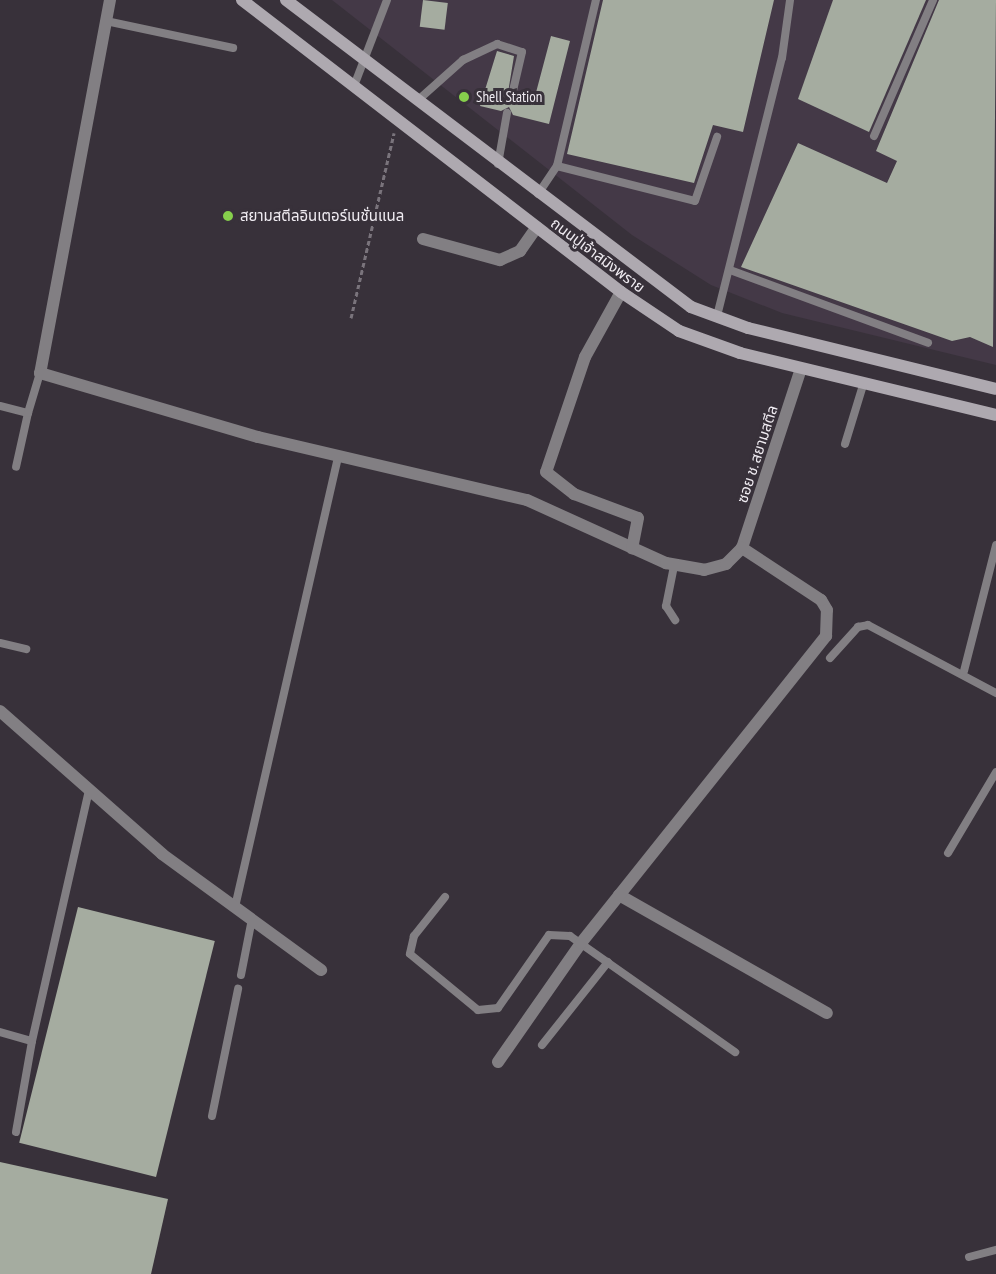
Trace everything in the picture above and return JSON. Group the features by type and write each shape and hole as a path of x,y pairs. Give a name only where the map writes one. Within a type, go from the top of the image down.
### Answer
{"main road":[{"name":"ถนนปู่เจ้าสมิงพราย","path":"242,0 621,292 679,331 801,369 996,416"},
{"name":"ถนนปู่เจ้าสมิงพราย","path":"286,0 643,275 717,316 996,389"}],"street":[{"path":"110,0 40,373 338,458 527,500 674,566 704,570 726,564 742,549 821,600 827,610 826,636 581,943 498,1062"},
{"path":"423,239 500,260 520,251 537,228"},
{"path":"621,292 585,357 546,472 574,494 638,518 632,548"},
{"name":"ซอย ช. สยามสตีล","path":"742,549 801,369"},
{"path":"0,711 89,790 235,907 321,970"},
{"path":"619,895 827,1013"}],"lane":[{"path":"354,86 367,63 387,0"},
{"path":"538,194 557,166 596,0"},
{"path":"717,316 782,58 790,0"},
{"path":"874,136 933,0"},
{"path":"106,21 233,48"},
{"path":"417,101 463,60 497,44 522,52 512,95"},
{"path":"498,164 507,113"},
{"path":"557,166 695,201 702,195 717,137"},
{"path":"730,270 928,343"},
{"path":"16,467 40,373"},
{"path":"844,444 863,385"},
{"path":"0,406 28,413"},
{"path":"235,907 338,458"},
{"path":"964,671 996,545"},
{"path":"674,566 666,606 675,620"},
{"path":"830,658 858,627 868,625 964,671 996,693"},
{"path":"0,642 26,649"},
{"path":"948,853 996,772"},
{"path":"16,1132 32,1041 89,790"},
{"path":"445,897 414,936 410,954 478,1010 498,1008 549,935 570,936 735,1052"},
{"path":"241,975 252,920"},
{"path":"542,1046 608,962"},
{"path":"212,1116 238,989"},
{"path":"0,1032 32,1041"},
{"path":"969,1257 996,1250"}],"path":[{"path":"351,318 397,120"}],"shaded area":[{"path":"332,0 996,0 996,365 782,313 711,285 632,235"}],"building":[{"path":"423,0 448,3 445,30 420,27"},
{"path":"603,0 774,0 743,132 713,125 694,183 567,154"},
{"path":"833,0 926,0 869,132 798,99"},
{"path":"939,0 996,0 993,347 970,337 952,341 741,267 798,143 887,183 897,161 876,151"},
{"path":"551,36 570,41 549,124 513,115 509,107 501,111 480,106 497,51 514,56 507,99 534,100"},
{"path":"78,907 215,941 156,1177 19,1143"},
{"path":"0,1162 168,1199 151,1274 0,1274"}],"place":[{"name":"Shell Station","path":"464,97"},
{"name":"สยามสตีลอินเตอร์เนชั่นแนล","path":"228,216"}]}
